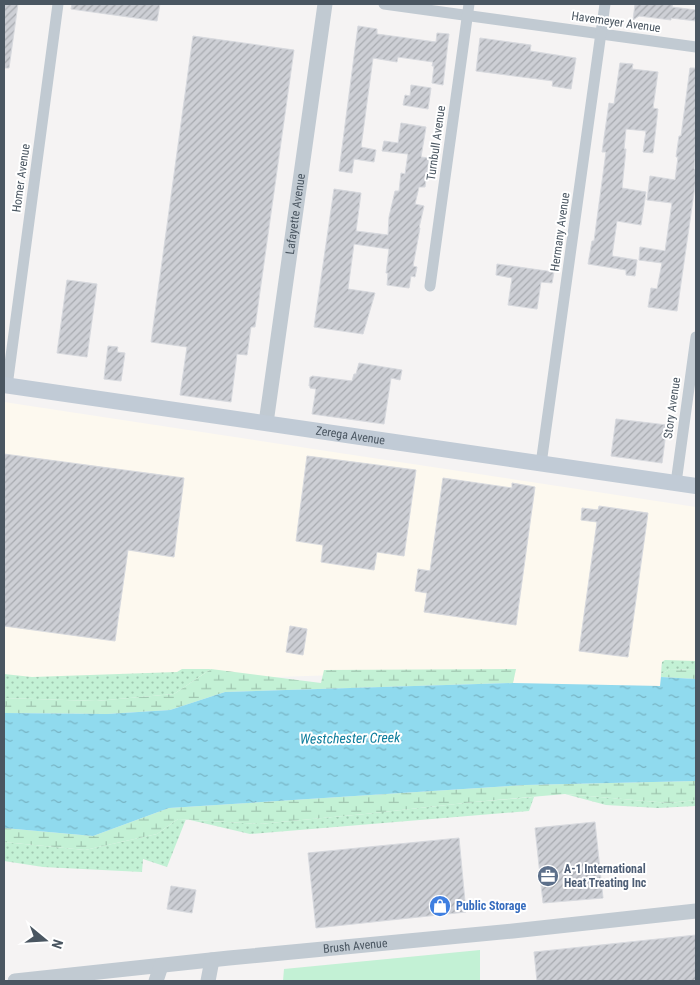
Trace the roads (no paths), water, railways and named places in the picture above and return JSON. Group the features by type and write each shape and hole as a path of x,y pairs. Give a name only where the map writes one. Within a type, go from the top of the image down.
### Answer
{"main road":[{"name":"Zerega Avenue","path":"5,386 266,422 696,486"}],"street":[{"name":"Homer Avenue","path":"5,386 58,4"},
{"name":"Lafayette Avenue","path":"266,422 325,4"},
{"name":"Havemeyer Avenue","path":"384,4 696,48"},
{"name":"Turnbull Avenue","path":"430,286 469,4"},
{"name":"Hermany Avenue","path":"541,464 605,4"},
{"name":"Story Avenue","path":"676,483 696,337"},
{"name":"Brush Avenue","path":"15,981 696,911"},
{"path":"208,981 212,960"},
{"path":"156,981 161,966"}],"water":[{"name":"Westchester Creek","path":"661,677 696,679 696,781 525,785 169,808 93,836 4,828 4,713 107,714 170,710 225,692 513,683 660,686"}],"place":[{"name":"A-1 International Heat Treating Inc","path":"548,876"},
{"name":"Public Storage","path":"440,906"}]}
